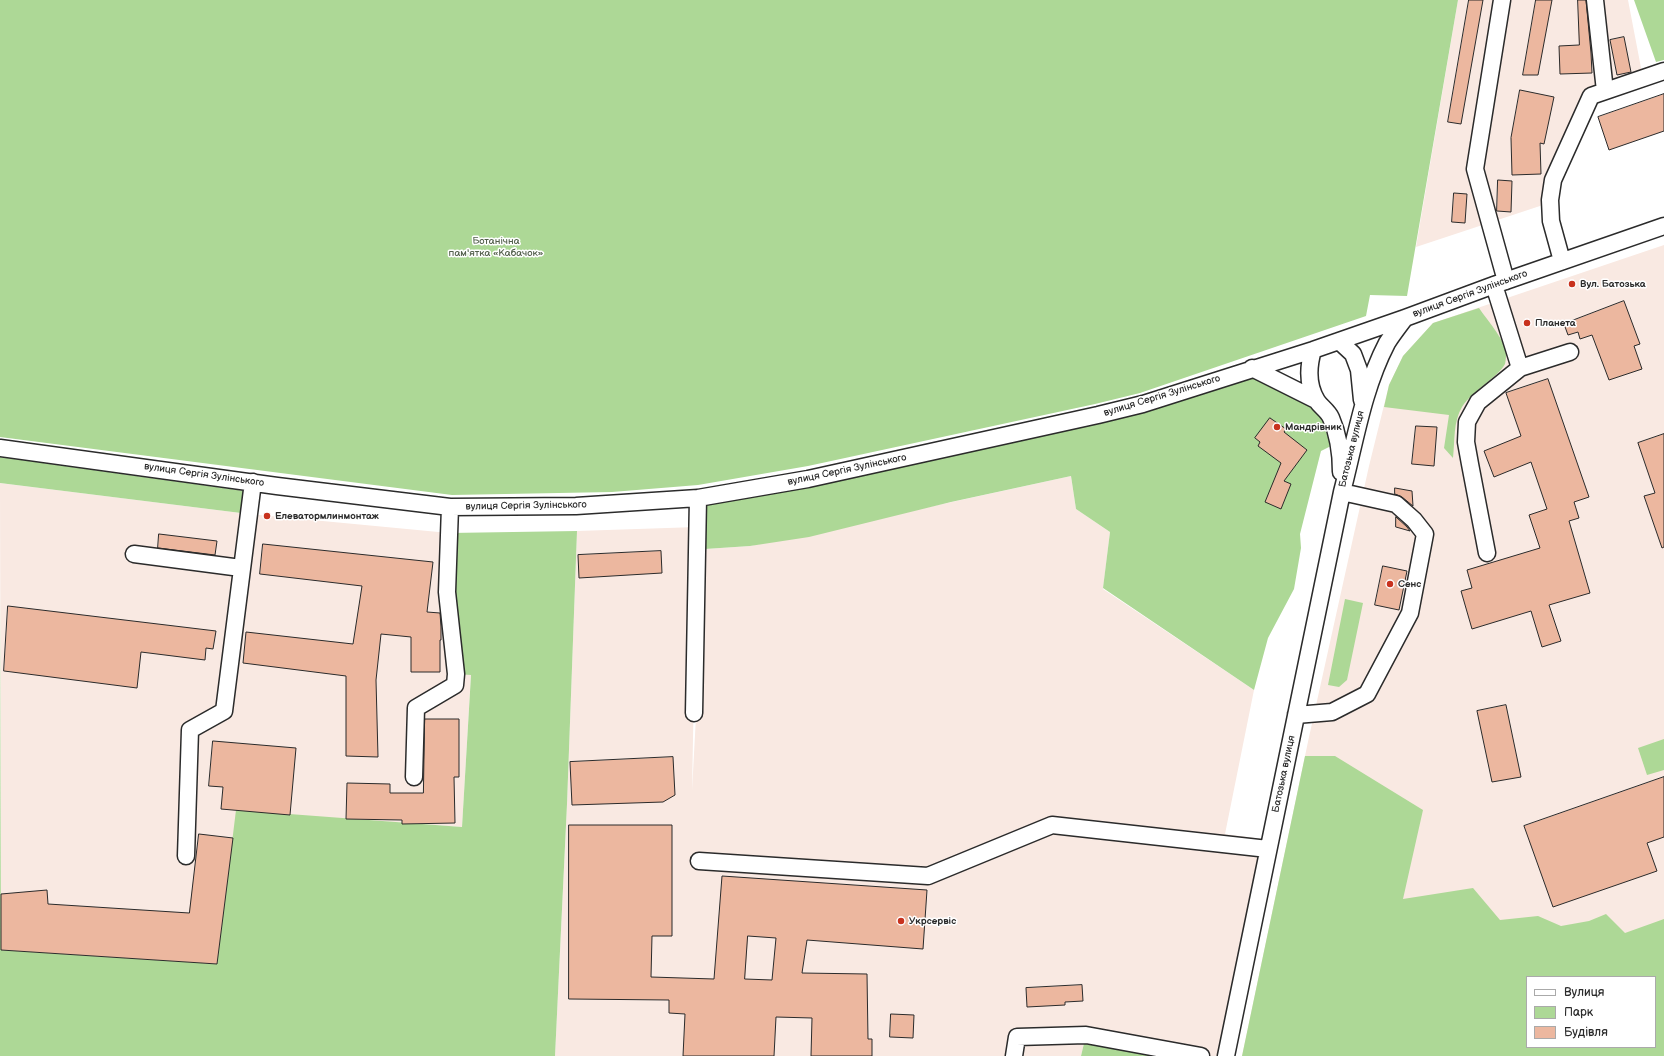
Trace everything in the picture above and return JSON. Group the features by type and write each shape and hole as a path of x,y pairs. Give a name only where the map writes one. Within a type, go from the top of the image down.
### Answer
{"street":[{"path":"1502,0 1475,169 1520,368"},
{"path":"1595,0 1605,92"},
{"path":"1562,261 1551,220 1550,200 1553,180 1591,96 1664,71"},
{"name":"вулиця Сергія Зулінського","path":"0,448 450,507 576,506 698,498 808,479 1098,416 1143,404 1252,368 1313,350 1664,226"},
{"name":"Батозька вулиця","path":"1226,1056 1342,492 1363,405 1377,365 1388,342 1405,318"},
{"name":"Батозька вулиця","path":"1339,341 1353,354 1359,370 1363,405"},
{"name":"Батозька вулиця","path":"1313,350 1309,365 1309,380 1316,400 1330,416 1337,433 1341,454 1342,492"},
{"path":"1487,553 1466,442 1467,422 1478,402 1520,368 1570,352"},
{"name":"Батозька вулиця","path":"1252,368 1316,400"},
{"path":"186,856 190,730 224,712 253,482"},
{"path":"1296,715 1332,712 1367,694 1410,614 1425,534 1414,520 1396,504 1342,492"},
{"path":"694,713 698,498"},
{"path":"414,777 416,708 455,685 456,674 447,592 450,507"},
{"path":"134,554 241,568"},
{"path":"699,861 928,876 1052,825 1268,849"},
{"path":"1014,1056 1017,1038 1086,1035 1201,1056"}],"shaded area":[{"path":"1458,0 1628,0 1642,73 1586,91 1546,204 1416,247"},
{"path":"1664,245 1664,1056 1242,1056 1309,737 1369,466 1389,385 1403,356 1433,323"},
{"path":"1071,476 1076,509 1110,532 1103,589 1254,690 1225,834 1270,840 1226,1056 1201,1056 1086,1035 1081,1056 555,1056 567,804 577,531 697,527 692,791 705,549 750,546"},
{"path":"0,483 249,514 449,533 457,674 471,674 462,827 290,815 233,838 217,964 1,950 0,1056"}],"green space":[{"name":"Ботанічна пам'ятка «Кабачок»","path":"0,0 1458,0 1407,296 1370,295 1366,316 1140,393 808,466 698,485 612,492 452,495 0,437"},
{"path":"1634,0 1664,0 1664,60 1656,62"},
{"path":"1479,308 1502,340 1506,352 1505,364 1497,374 1466,401 1462,407 1457,419 1453,458 1444,448 1449,415 1384,407 1389,385 1403,356 1433,323"},
{"path":"1252,368 1316,400 1331,446 1321,451 1300,534 1301,548 1294,589 1268,638 1254,690 1103,588 1110,532 1076,509 1071,476 951,502 809,537 750,546 705,549 698,498 1098,415"},
{"path":"0,457 252,492 249,514 0,483"},
{"path":"577,531 567,804 555,1056 0,1056 0,596 1,950 217,964 236,810 462,827 471,675 456,674 449,533"},
{"path":"1345,599 1363,603 1347,680 1339,687 1328,685"},
{"path":"1664,739 1664,770 1647,775 1638,748"},
{"path":"1305,756 1335,756 1423,810 1403,899 1473,888 1500,920 1538,916 1561,926 1589,921 1606,914 1625,933 1664,919 1664,1056 1242,1056"},
{"path":"1086,1035 1201,1056 1081,1056"}],"building":[{"path":"1469,0 1483,0 1461,124 1448,122"},
{"path":"1536,0 1552,0 1538,75 1523,75"},
{"path":"1578,0 1586,0 1592,73 1560,74 1559,46 1579,45"},
{"path":"1624,37 1631,72 1617,75 1610,40"},
{"path":"1520,90 1554,97 1544,144 1540,143 1541,174 1512,175 1511,138"},
{"path":"1664,94 1664,131 1609,150 1598,117"},
{"path":"1498,180 1512,181 1511,212 1497,211"},
{"path":"1454,193 1467,194 1465,223 1452,222"},
{"path":"1624,301 1640,344 1634,346 1642,369 1609,380 1592,335 1580,339 1578,332 1568,335 1564,324"},
{"path":"1548,379 1589,497 1574,502 1579,518 1569,521 1590,593 1549,605 1561,641 1542,647 1531,611 1472,629 1461,591 1472,588 1467,570 1540,548 1529,515 1547,509 1531,462 1494,477 1484,451 1521,436 1506,393"},
{"path":"1270,418 1286,429 1284,432 1307,450 1284,481 1291,484 1281,509 1265,502 1281,463 1258,446 1260,442 1255,438"},
{"path":"1416,426 1437,427 1434,466 1412,464"},
{"path":"1664,434 1664,547 1662,548 1644,496 1655,493 1638,443"},
{"path":"1395,488 1412,491 1413,506 1402,497 1395,494"},
{"path":"1396,517 1407,527 1410,531 1396,527"},
{"path":"159,534 217,541 215,555 158,548"},
{"path":"263,544 433,562 427,612 440,613 440,672 411,672 411,637 381,634 376,680 378,757 346,756 346,676 243,663 246,632 353,644 362,586 260,574"},
{"path":"661,551 662,573 579,578 578,555"},
{"path":"1383,566 1407,571 1399,610 1375,605"},
{"path":"8,606 216,631 213,649 206,648 205,660 141,652 137,688 4,671"},
{"path":"1506,705 1521,777 1492,782 1477,711"},
{"path":"425,719 459,719 459,777 454,777 455,823 402,824 402,820 346,819 347,783 390,784 390,793 423,793"},
{"path":"213,741 296,748 290,815 221,809 223,787 209,786"},
{"path":"673,757 675,795 663,802 572,805 570,762"},
{"path":"1664,777 1664,837 1647,843 1657,871 1553,907 1524,826"},
{"path":"569,825 672,825 672,936 652,936 651,977 714,979 722,876 927,890 923,949 807,940 802,973 867,974 868,1039 872,1039 872,1056 811,1056 812,1018 776,1017 774,1056 683,1056 685,1014 669,1013 669,1000 569,999","holes":["748,936 776,938 772,980 745,979"]},
{"path":"199,834 233,838 217,964 1,950 1,894 47,890 48,904 189,913"},
{"path":"1082,985 1083,1001 1065,1002 1065,1005 1027,1007 1026,988"},
{"path":"891,1014 914,1015 913,1038 890,1037"}],"place":[{"name":"Вул. Батозька","path":"1572,284"},
{"name":"Планета","path":"1527,323"},
{"name":"Мандрівник","path":"1277,427"},
{"name":"Елеватормлинмонтаж","path":"267,516"},
{"name":"Сенс","path":"1390,584"},
{"name":"Укрсервіс","path":"901,921"}]}
